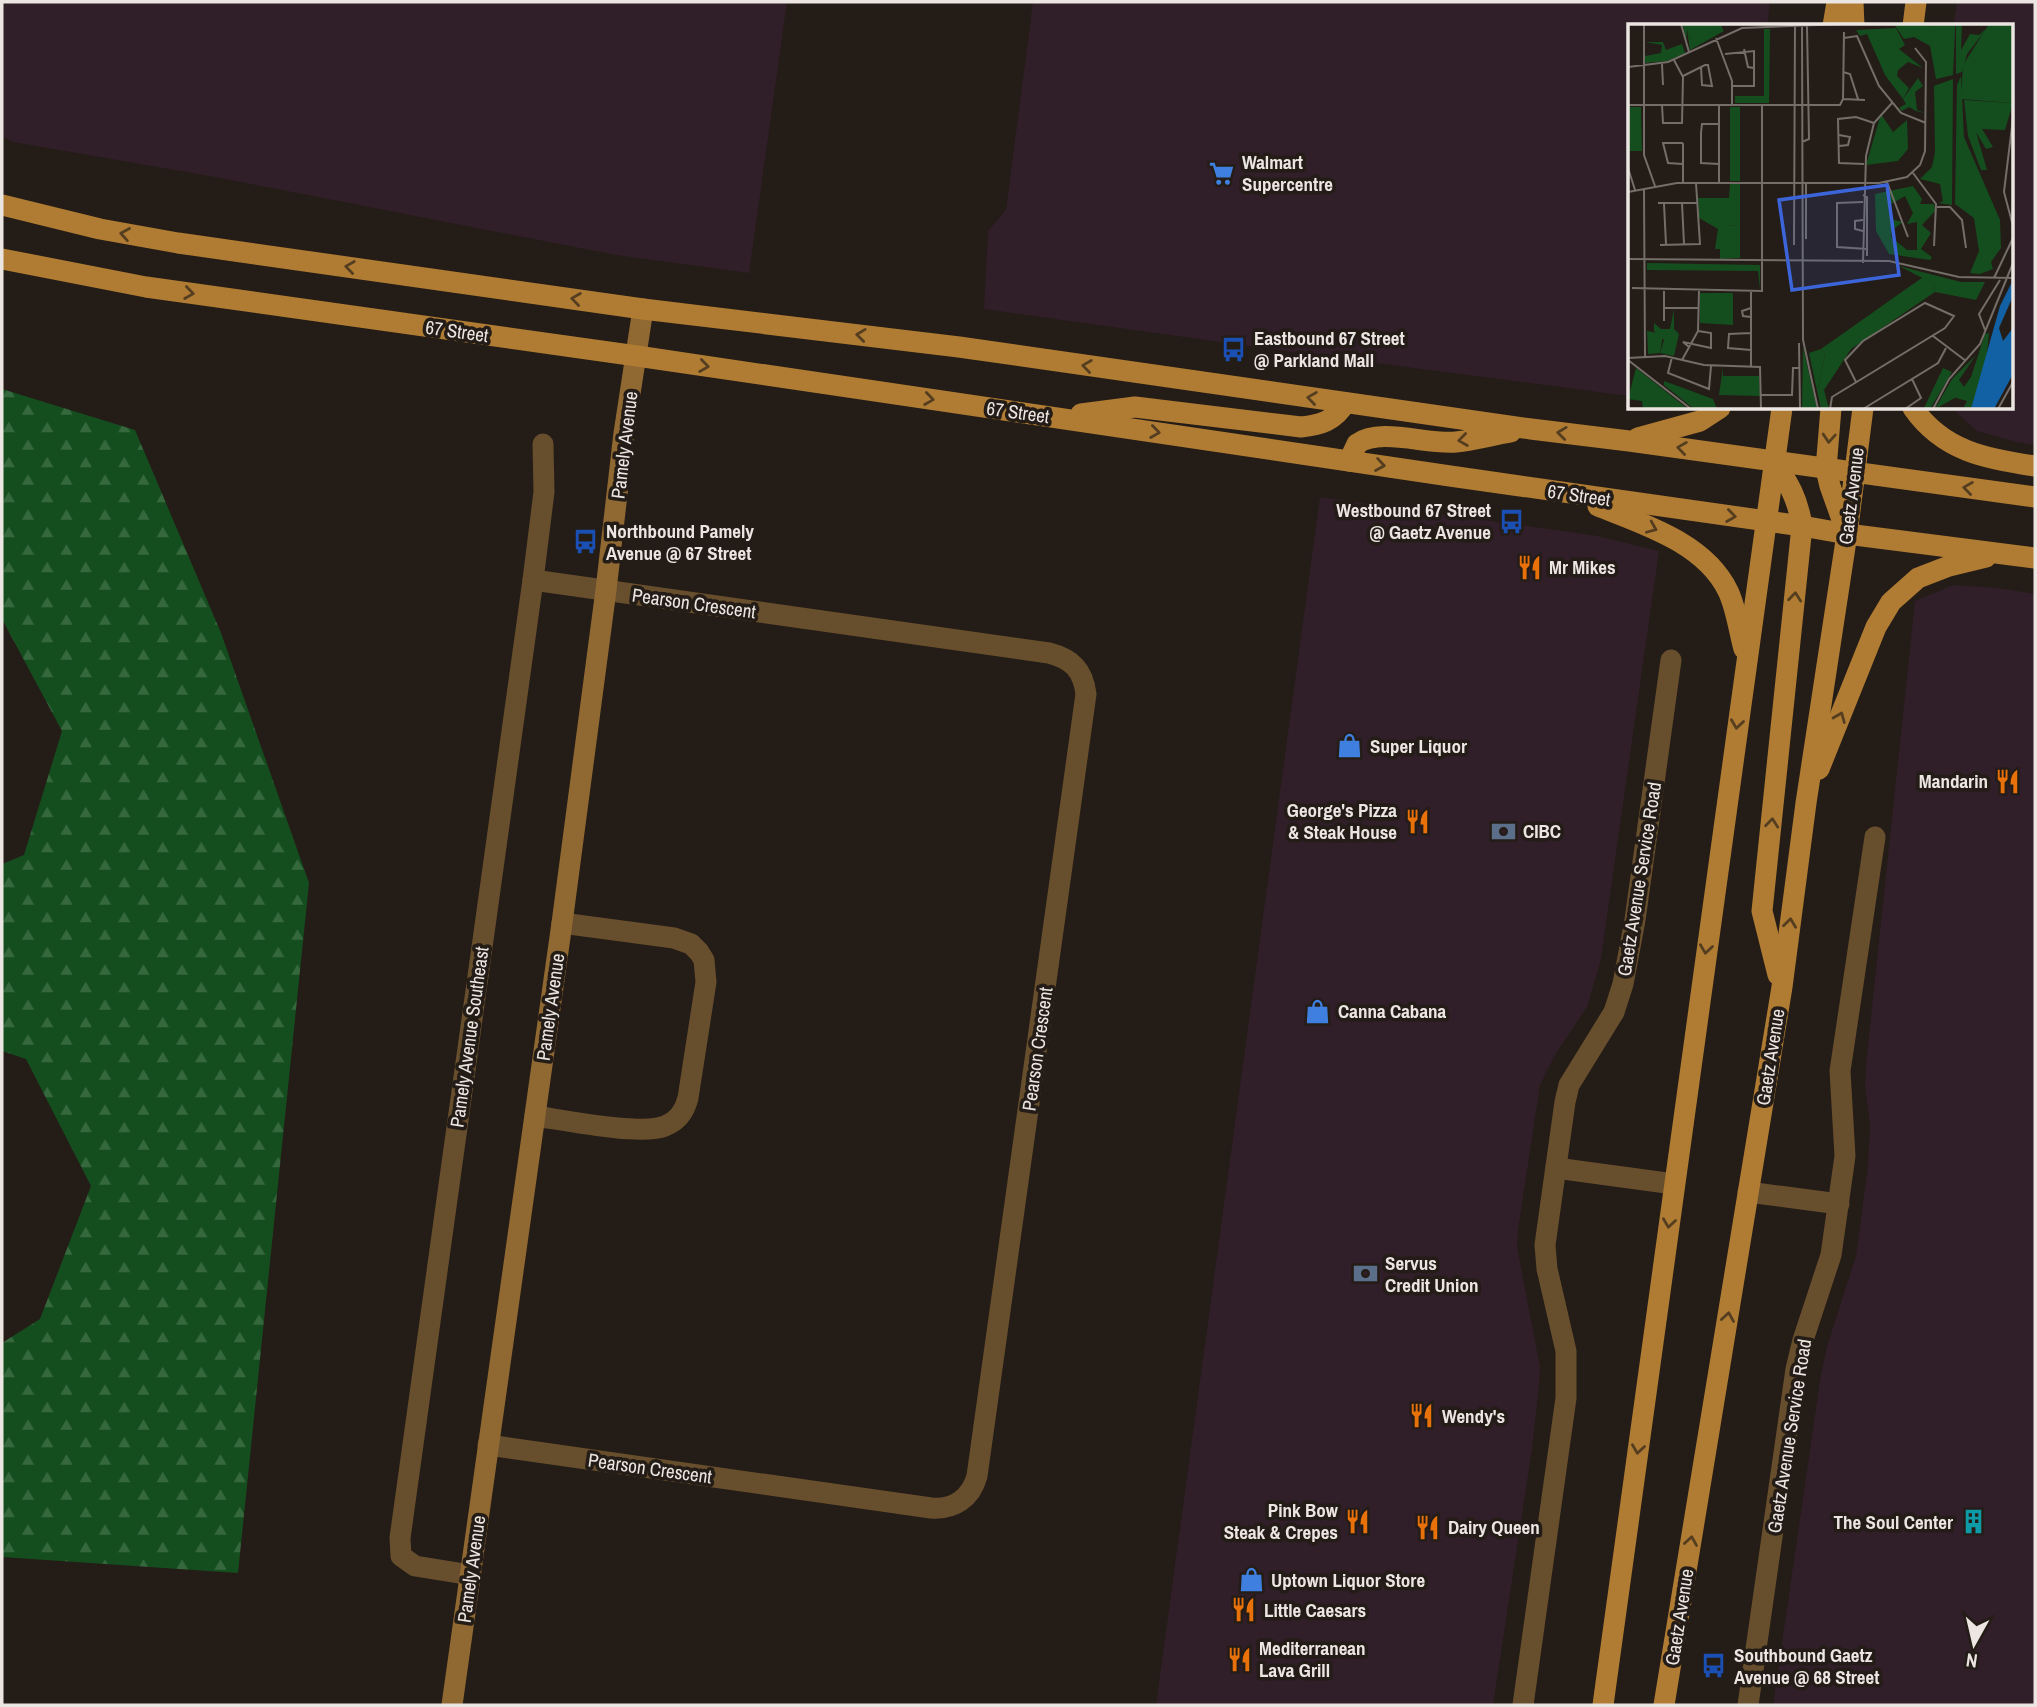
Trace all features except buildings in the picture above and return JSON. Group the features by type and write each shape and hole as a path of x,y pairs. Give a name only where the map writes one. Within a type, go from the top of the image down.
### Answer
{"main road":[{"path":"1833,24 1837,2"},
{"path":"1853,2 1854,24"},
{"path":"1913,24 1916,2"},
{"path":"2,205 100,229 178,243 643,309 959,347 1531,429 2035,497"},
{"name":"67 Street","path":"2,259 146,287 637,356 1847,534 2035,558"},
{"path":"1055,417 1135,407 1301,427 1326,422 1335,417 1345,403"},
{"path":"1629,441 1700,421 1717,410"},
{"path":"1603,1705 1782,410"},
{"path":"1831,410 1826,469 1847,534"},
{"name":"Gaetz Avenue","path":"1664,1705 1782,987 1863,410"},
{"path":"1914,410 1925,424 1961,448 1987,457 2035,466"},
{"path":"1349,461 1357,444 1370,438 1387,437 1439,443 1531,429"},
{"path":"1774,461 1793,490 1802,526 1762,911 1782,987"},
{"path":"1566,493 1663,532 1692,549 1728,591 1746,656"},
{"path":"1806,803 1875,627 1891,602 1918,578 1967,561 2003,554"}],"street":[{"name":"Pamely Avenue","path":"452,1705 562,923 624,433 643,309"},
{"name":"Pamely Avenue Southeast","path":"471,1575 415,1566 407,1562 401,1556 400,1538 533,580 544,492 544,444"},
{"name":"Pearson Crescent","path":"488,1446 931,1508 951,1506 969,1495 977,1476 1086,694 1082,676 1077,668 1058,656 1040,651 533,580"},
{"name":"Gaetz Avenue Service Road","path":"1523,1705 1566,1398 1566,1351 1546,1269 1545,1245 1565,1102 1569,1085 1614,1012 1623,984 1635,920 1671,660"},
{"name":"Gaetz Avenue Service Road","path":"1748,1705 1796,1368 1827,1272 1839,1204 1845,1156 1840,1071 1875,838"},
{"path":"535,1116 642,1130 667,1126 685,1109 688,1098 706,982 704,960 699,952 682,940 562,923"},
{"path":"1556,1168 1674,1184"},
{"path":"1748,1192 1839,1204"}],"shaded area":[{"path":"2,2 787,2 749,273 616,255 215,177 13,142 2,136"},
{"path":"1033,2 1770,2 1767,24 1628,24 1628,396 984,309 988,231 1006,210"},
{"path":"1957,2 2035,2 2035,445 1977,431 1953,410 2012,410 2012,24 1953,24"},
{"path":"1320,497 1598,536 1659,551 1601,959 1587,1007 1555,1055 1540,1085 1518,1230 1517,1247 1540,1367 1532,1449 1493,1705 1156,1705"},
{"path":"1953,585 2035,594 2035,1705 1773,1705 1821,1374 1828,1343 1856,1256 1868,1166 1870,1125 1865,1086 1866,1064 1915,601"}],"green space":[{"path":"2,389 135,430 221,633 309,883 238,1573 2,1557 2,1343 40,1319 91,1186 26,1059 2,1051 2,864 24,855 62,731 2,619"}],"place":[{"name":"Walmart Supercentre","path":"1222,173"},
{"name":"Eastbound 67 Street @ Parkland Mall","path":"1234,349"},
{"name":"Westbound 67 Street @ Gaetz Avenue","path":"1511,521"},
{"name":"Northbound Pamely Avenue @ 67 Street","path":"586,542"},
{"name":"Mr Mikes","path":"1529,567"},
{"name":"Super Liquor","path":"1350,746"},
{"name":"Mandarin","path":"2008,781"},
{"name":"George's Pizza & Steak House","path":"1417,821"},
{"name":"CIBC","path":"1503,831"},
{"name":"Canna Cabana","path":"1318,1011"},
{"name":"Servus Credit Union","path":"1365,1274"},
{"name":"Wendy's","path":"1422,1416"},
{"name":"Pink Bow Steak & Crepes","path":"1358,1521"},
{"name":"The Soul Center","path":"1973,1522"},
{"name":"Dairy Queen","path":"1428,1527"},
{"name":"Uptown Liquor Store","path":"1251,1580"},
{"name":"Little Caesars","path":"1244,1610"},
{"name":"Mediterranean Lava Grill","path":"1239,1659"},
{"name":"Southbound Gaetz Avenue @ 68 Street","path":"1714,1666"}]}
